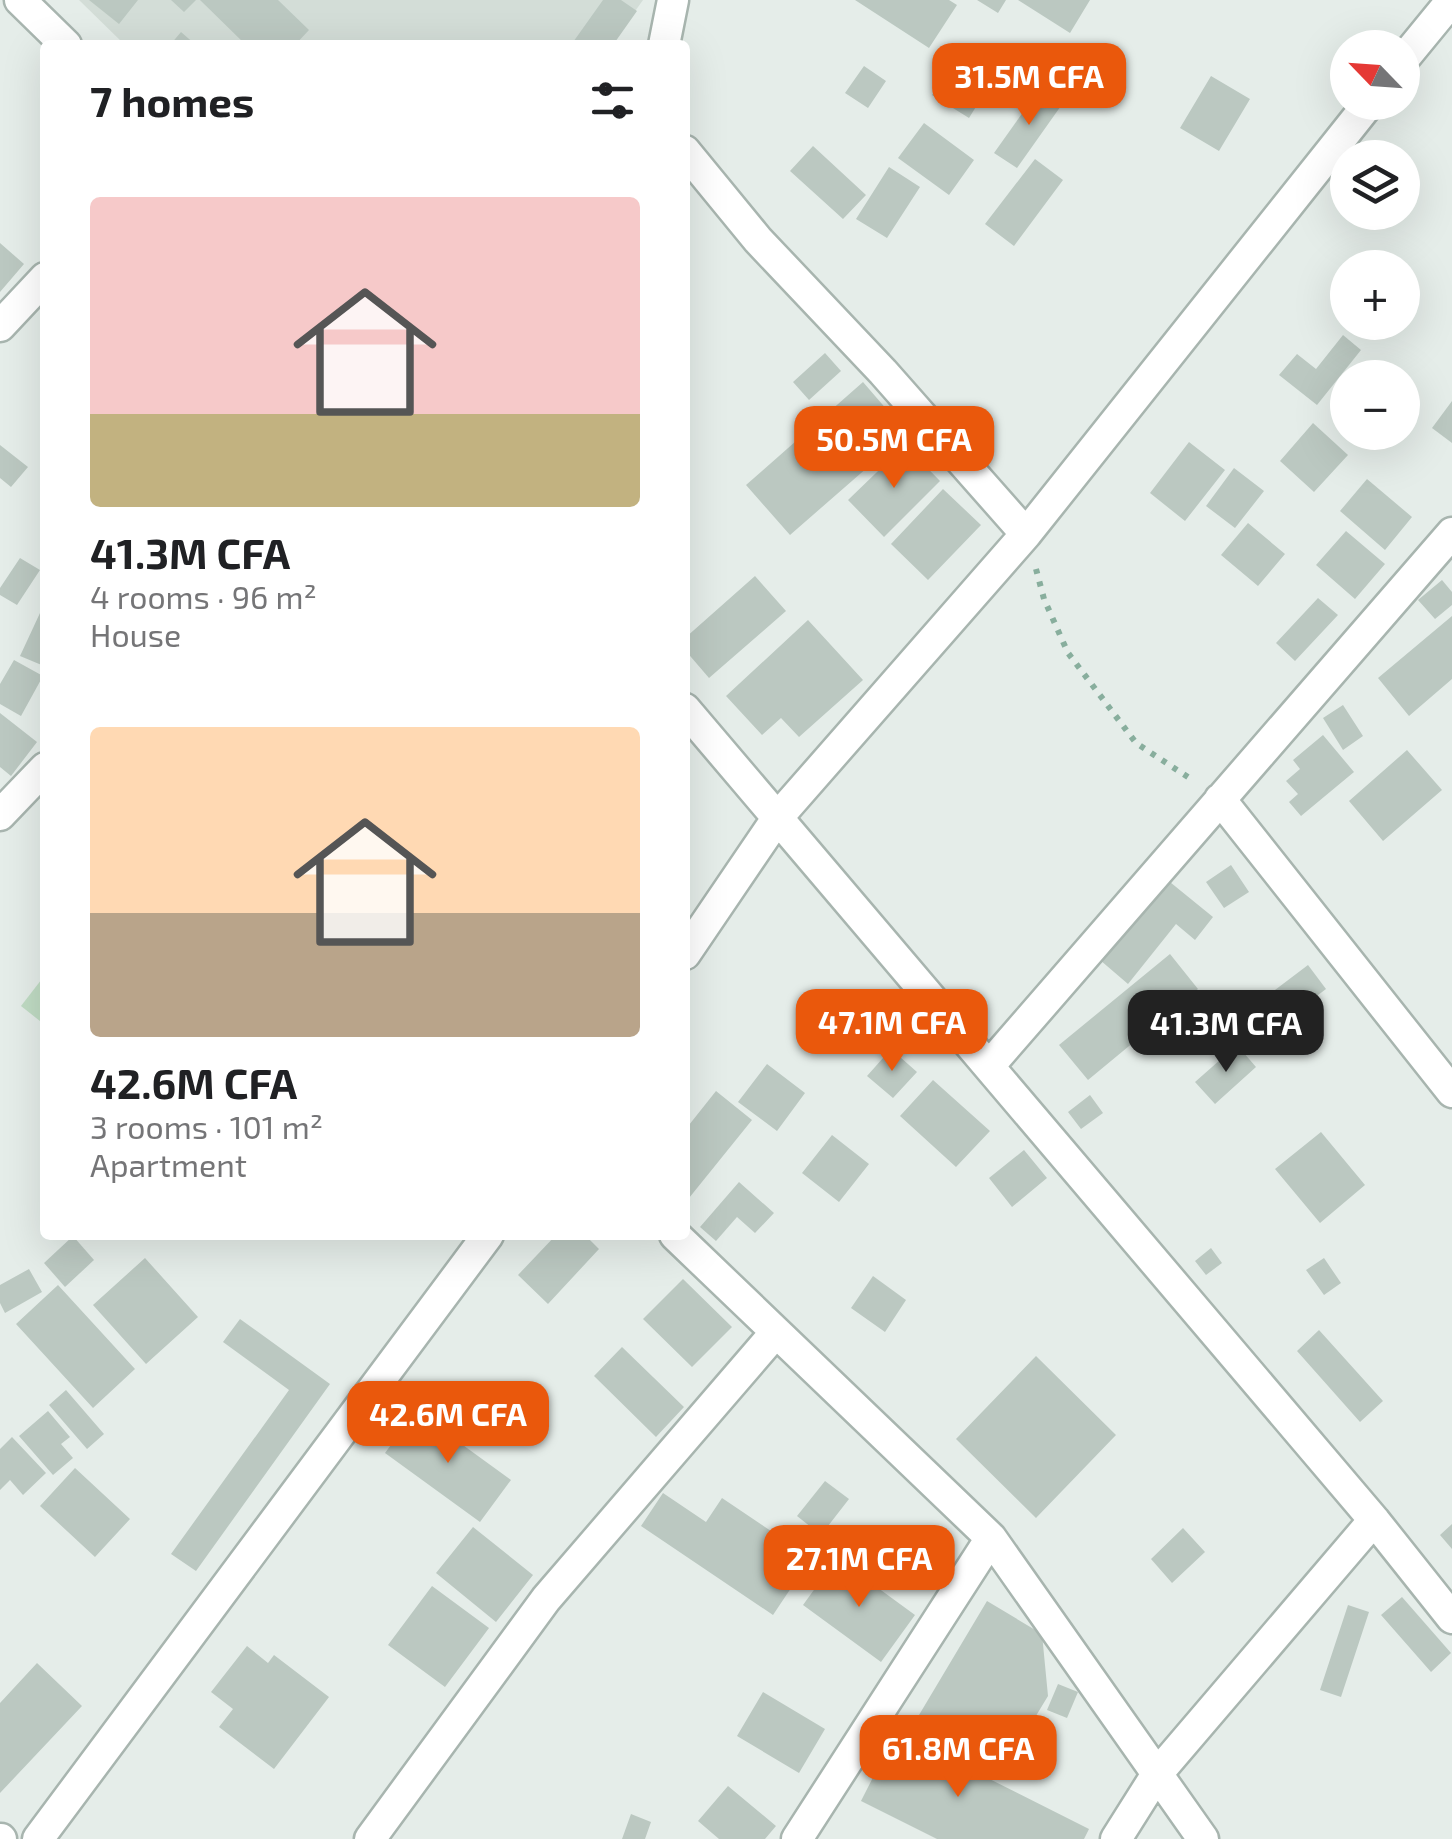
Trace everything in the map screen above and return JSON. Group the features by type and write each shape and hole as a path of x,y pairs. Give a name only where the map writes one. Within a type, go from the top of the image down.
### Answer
{"street":[{"path":"20,0 61,40"},
{"path":"665,40 673,0"},
{"path":"1420,38 1449,1"},
{"path":"690,947 778,817 1026,534 1356,120"},
{"path":"690,158 758,240 883,372 1026,534"},
{"path":"0,326 40,283"},
{"path":"988,1066 1450,540"},
{"path":"690,715 1374,1520 1452,1618"},
{"path":"0,815 40,773"},
{"path":"1220,798 1452,1092"},
{"path":"38,1839 484,1240"},
{"path":"680,1240 991,1538 1204,1839"},
{"path":"370,1839 546,1599 776,1332"},
{"path":"1116,1839 1158,1774 1374,1520"},
{"path":"798,1839 991,1538"}],"path":[{"path":"1026,534 1044,599 1068,652 1136,742 1220,798"}],"shaded area":[{"path":"79,0 643,0 615,40 120,40"}],"green space":[{"path":"40,981 40,1021 21,1006"}],"building":[{"path":"89,0 138,0 119,24"},
{"path":"171,0 196,0 184,12"},
{"path":"200,0 278,0 309,30 300,40 241,40"},
{"path":"603,0 621,0 637,11 617,40 575,40"},
{"path":"855,0 949,0 957,5 929,48"},
{"path":"977,0 1006,0 998,13"},
{"path":"1018,0 1090,0 1070,33"},
{"path":"181,32 190,40 174,40"},
{"path":"864,66 886,81 868,108 845,93"},
{"path":"945,74 982,97 969,118 932,95"},
{"path":"1211,76 1250,99 1219,151 1180,128"},
{"path":"1041,87 1063,103 1017,168 994,153"},
{"path":"924,123 974,160 949,195 898,158"},
{"path":"813,146 866,195 843,219 790,171"},
{"path":"1035,159 1063,180 1014,246 985,224"},
{"path":"889,167 920,187 887,238 856,219"},
{"path":"0,243 24,264 0,292"},
{"path":"1339,340 1349,340 1361,350 1353,360 1330,360 1330,389 1317,405 1279,375 1297,354 1316,369"},
{"path":"825,353 841,371 809,400 793,382"},
{"path":"863,382 907,433 790,535 746,485"},
{"path":"1452,401 1452,443 1432,428"},
{"path":"1313,423 1330,439 1330,450 1343,450 1348,455 1314,492 1280,461"},
{"path":"1189,442 1225,470 1185,521 1150,493"},
{"path":"0,445 28,467 11,487 0,478"},
{"path":"905,445 940,481 884,537 848,500"},
{"path":"1234,468 1264,491 1235,528 1206,506"},
{"path":"1367,479 1412,517 1385,550 1340,511"},
{"path":"943,489 981,525 928,580 891,544"},
{"path":"1248,523 1285,554 1258,586 1221,555"},
{"path":"1346,531 1385,564 1355,599 1316,565"},
{"path":"20,558 40,570 17,605 0,595 0,588"},
{"path":"755,576 786,611 709,678 690,656 690,634"},
{"path":"1442,580 1452,592 1452,605 1435,619 1418,600"},
{"path":"1318,598 1338,615 1295,661 1276,643"},
{"path":"40,613 40,664 20,656"},
{"path":"1452,616 1452,679 1409,716 1378,678"},
{"path":"808,620 863,680 799,737 781,718 762,735 726,696"},
{"path":"14,660 40,674 21,716 0,704 0,684"},
{"path":"1343,705 1363,736 1343,750 1323,718"},
{"path":"0,713 37,742 11,776 0,767"},
{"path":"1323,735 1354,772 1301,816 1289,802 1298,794 1286,781 1300,769 1293,760"},
{"path":"1407,750 1442,790 1383,841 1349,801"},
{"path":"1231,865 1249,892 1224,908 1206,882"},
{"path":"1165,878 1213,917 1195,940 1176,924 1128,984 1100,960"},
{"path":"1170,954 1198,989 1088,1080 1059,1045"},
{"path":"1308,965 1326,989 1248,1048 1230,1024"},
{"path":"1237,1045 1256,1067 1215,1104 1195,1082"},
{"path":"891,1049 917,1072 893,1098 867,1076"},
{"path":"767,1064 805,1093 777,1131 738,1102"},
{"path":"933,1080 990,1131 956,1167 900,1116"},
{"path":"716,1091 752,1120 690,1197 690,1124"},
{"path":"1090,1095 1103,1113 1081,1129 1068,1112"},
{"path":"1321,1132 1365,1185 1320,1223 1275,1169"},
{"path":"832,1135 869,1164 839,1202 802,1173"},
{"path":"1024,1150 1047,1178 1012,1207 989,1178"},
{"path":"739,1182 774,1213 755,1233 737,1217 716,1241 700,1227"},
{"path":"69,1240 76,1240 94,1260 65,1287 44,1263"},
{"path":"551,1240 590,1240 599,1249 548,1304 518,1275"},
{"path":"1211,1248 1222,1263 1206,1275 1195,1261"},
{"path":"145,1258 198,1317 146,1364 93,1305"},
{"path":"1324,1258 1341,1283 1324,1295 1306,1270"},
{"path":"29,1269 42,1292 5,1313 0,1303 0,1285"},
{"path":"873,1276 906,1300 885,1332 851,1308"},
{"path":"683,1279 732,1327 692,1367 643,1319"},
{"path":"58,1285 135,1369 93,1408 16,1324"},
{"path":"240,1319 330,1384 196,1571 171,1554 289,1390 223,1342"},
{"path":"1319,1330 1383,1401 1360,1422 1297,1351"},
{"path":"622,1347 684,1407 656,1437 594,1376"},
{"path":"1036,1356 1116,1435 1036,1518 956,1439"},
{"path":"66,1390 104,1434 87,1449 49,1405"},
{"path":"48,1411 70,1437 61,1444 73,1458 53,1475 19,1436"},
{"path":"416,1411 511,1480 480,1522 385,1453"},
{"path":"12,1437 46,1473 23,1495 10,1480 0,1490 0,1449"},
{"path":"75,1468 130,1519 95,1557 40,1506"},
{"path":"825,1481 849,1499 821,1535 797,1516"},
{"path":"663,1493 706,1522 722,1498 811,1558 773,1615 641,1526"},
{"path":"1452,1524 1452,1549 1440,1535"},
{"path":"473,1527 533,1575 496,1622 436,1573"},
{"path":"1183,1528 1205,1552 1172,1583 1151,1559"},
{"path":"837,1558 915,1615 881,1662 803,1605"},
{"path":"432,1586 489,1628 445,1687 388,1645"},
{"path":"1402,1597 1451,1653 1431,1672 1381,1615"},
{"path":"987,1601 1042,1634 1048,1696 1005,1767 919,1715"},
{"path":"1348,1605 1369,1612 1341,1697 1320,1690"},
{"path":"247,1646 268,1663 274,1655 329,1697 274,1769 219,1727 233,1709 211,1692"},
{"path":"37,1663 82,1706 0,1793 0,1703"},
{"path":"1058,1684 1078,1692 1067,1718 1047,1710"},
{"path":"763,1692 825,1729 799,1773 737,1736"},
{"path":"896,1732 1089,1829 1084,1839 937,1839 861,1801"},
{"path":"728,1786 776,1826 765,1839 719,1839 698,1821"},
{"path":"631,1814 651,1822 645,1839 622,1839"}]}
